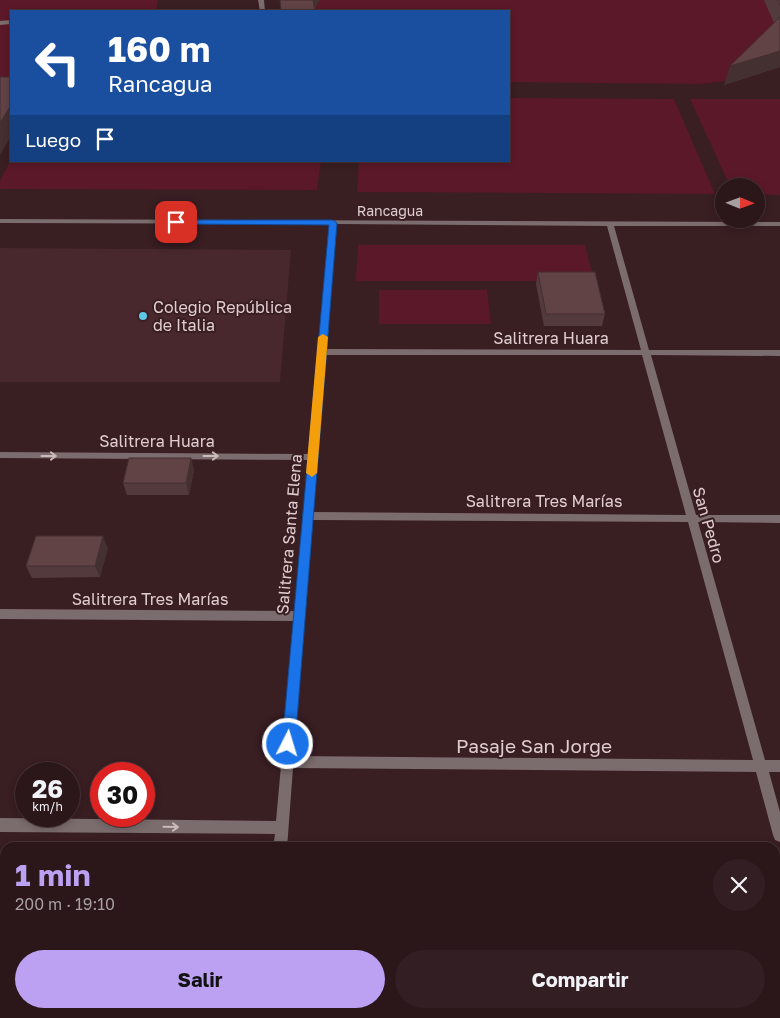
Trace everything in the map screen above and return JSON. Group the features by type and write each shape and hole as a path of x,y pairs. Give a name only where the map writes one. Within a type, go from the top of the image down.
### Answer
{"street":[{"name":"Rancagua","path":"0,222 780,224"},
{"name":"Salitrera Santa Elena","path":"280,842 333,223"},
{"name":"San Pedro","path":"610,224 780,835"},
{"name":"Salitrera Huara","path":"322,352 780,353"},
{"name":"Salitrera Huara","path":"0,455 313,457"},
{"name":"Salitrera Tres Marías","path":"308,516 780,519"},
{"name":"Salitrera Tres Marías","path":"0,614 300,616"},
{"name":"Pasaje San Jorge","path":"287,762 780,766"},
{"path":"0,825 281,828"}],"shaded area":[{"path":"0,0 158,0 156,10 10,10 10,89 0,89"},
{"path":"289,0 780,0 780,67 743,79 700,84 510,82 510,10 283,10"},
{"path":"510,98 674,99 715,194 357,192 359,162 510,162"},
{"path":"690,99 780,99 780,195 765,194 765,178 726,178"},
{"path":"10,162 321,162 317,190 0,189 0,180"},
{"path":"358,245 585,245 594,281 356,281"},
{"name":"Colegio República de Italia","path":"0,248 291,250 280,382 0,382"},
{"path":"379,290 487,290 491,324 379,324"}],"building":[{"path":"280,0 313,0 315,10 281,10"},
{"path":"780,17 780,51 730,66"},
{"path":"0,77 10,77 10,107 0,123"},
{"path":"538,272 595,272 605,314 546,314"},
{"path":"129,458 191,458 186,483 123,483"},
{"path":"36,536 103,536 95,566 26,566"}],"slow traffic":[{"path":"312,473 323,337"}],"place":[{"name":"Colegio República de Italia","path":"143,316"}],"route":[{"path":"176,222 333,223 288,744"}]}
